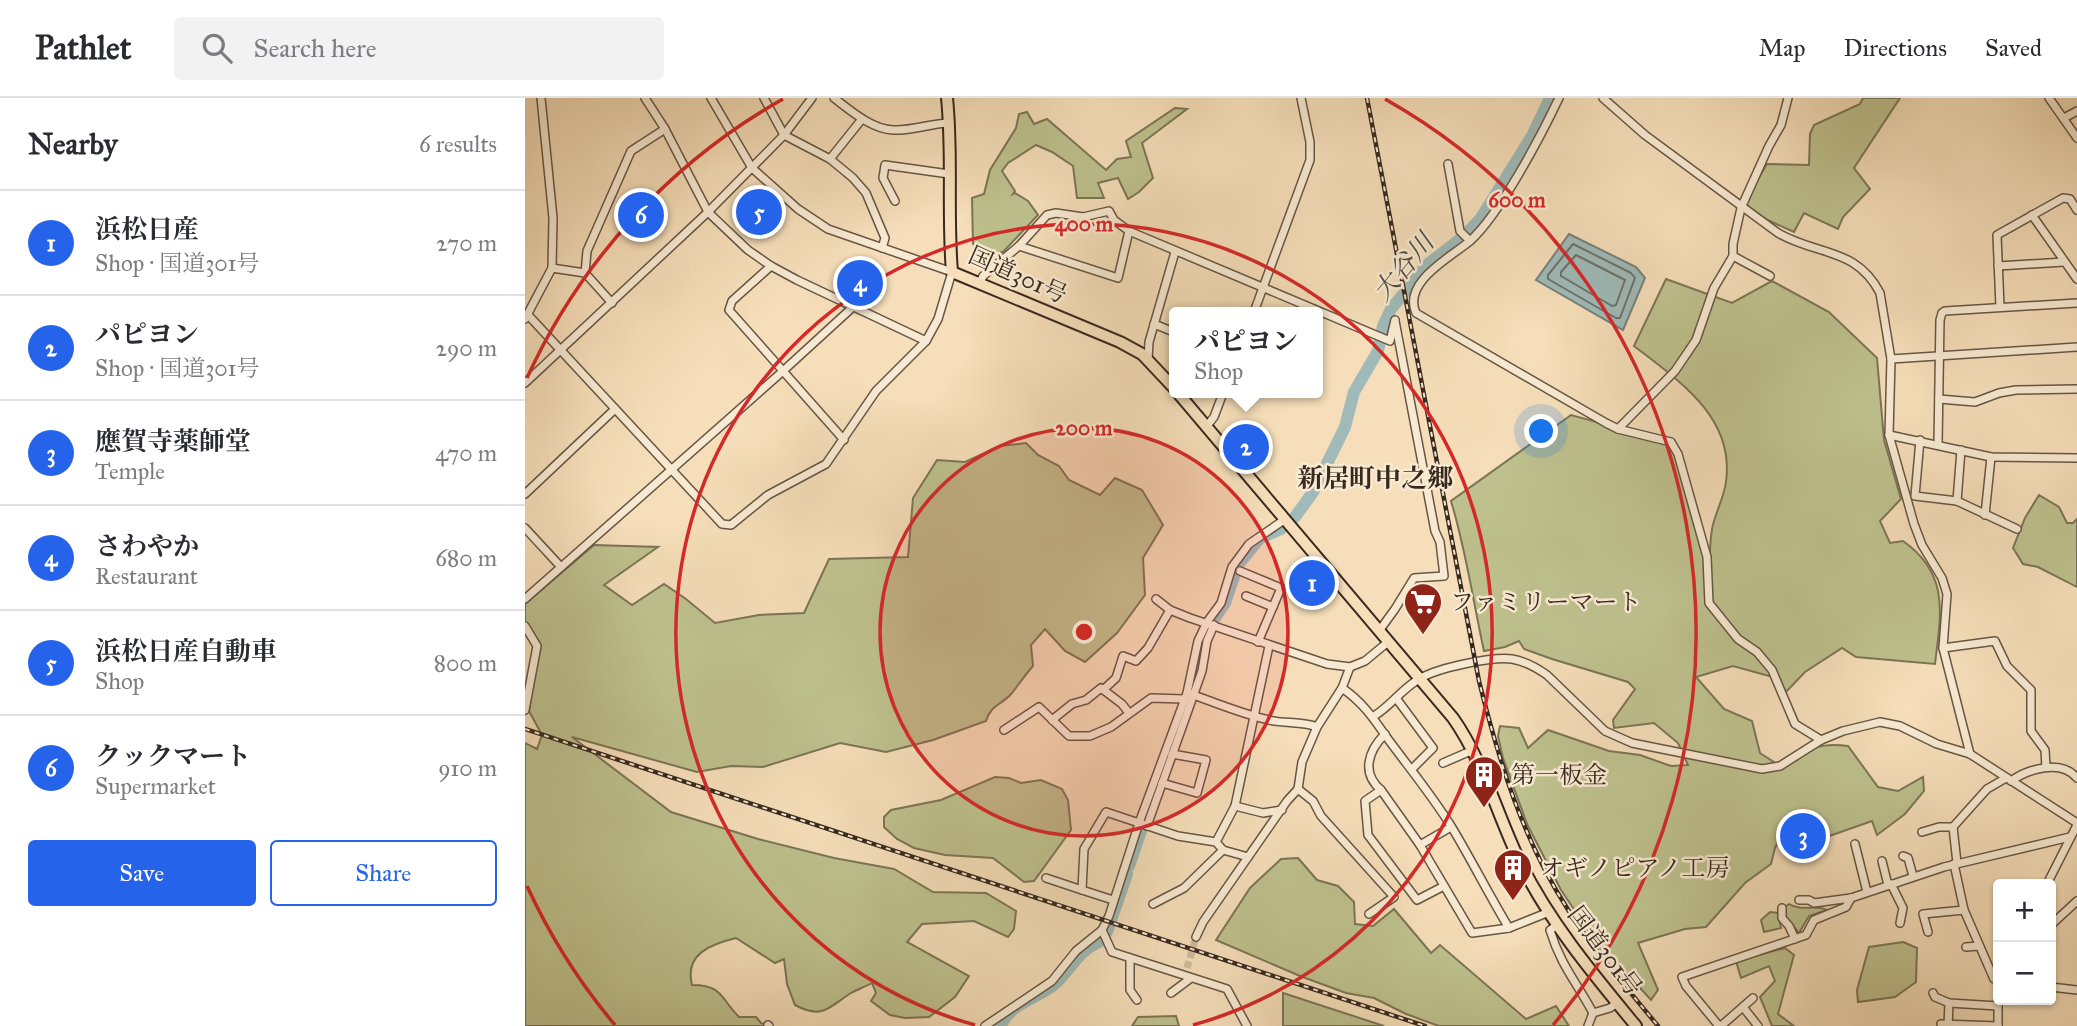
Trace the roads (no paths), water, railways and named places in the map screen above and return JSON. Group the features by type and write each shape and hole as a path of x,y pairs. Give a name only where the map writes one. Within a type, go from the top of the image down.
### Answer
{"highway":[{"name":"国道301号","path":"947,98 950,123 949,235 952,272 1134,349 1148,359 1169,382"},
{"name":"国道301号","path":"1182,398 1453,718 1473,750 1514,848 1549,912 1636,1026"}],"street":[{"path":"541,98 553,218 552,268 527,318 561,350 726,526 731,525 768,495 820,469 844,440 876,391 926,341 938,319 952,272 822,226 798,209 752,168 711,98"},
{"path":"645,98 665,129 708,212 748,250 771,266 926,341"},
{"path":"764,98 784,135 830,159 866,193 885,238 881,248"},
{"path":"525,383 708,212 784,135 812,98"},
{"path":"834,98 862,119 891,130 930,123 950,123"},
{"path":"1256,307 1310,160 1311,142 1301,98"},
{"path":"1559,98 1496,208 1470,241 1437,264 1414,293 1413,307 1416,313 1618,429 1671,442 1678,454 1707,558 1709,603 1738,639 1757,652 1772,670 1795,724 1821,740"},
{"path":"1603,98 1645,135 1741,208 1787,239 1846,258 1870,275 1880,293 1891,359 1889,435 1914,524 1947,594 1943,648 1970,754"},
{"path":"1618,429 1675,371 1696,340 1714,288 1733,256 1741,208 1781,125 1788,98"},
{"path":"2049,98 2077,138"},
{"path":"2064,118 2077,111"},
{"path":"830,159 862,119"},
{"path":"585,273 587,251 631,151 665,129"},
{"path":"1448,164 1460,231 1470,241"},
{"path":"895,201 883,178 885,165 949,174"},
{"path":"2000,307 1997,235 2066,198 2077,210"},
{"path":"980,284 983,276 1019,246 1047,215 1056,213 1083,217 1109,211 1115,220 1129,231 1313,307"},
{"path":"2032,215 2077,279"},
{"path":"1019,246 1118,278 1129,231"},
{"path":"1148,359 1154,324 1175,252"},
{"path":"1733,256 1770,276"},
{"path":"1998,266 2064,262"},
{"path":"771,266 731,302 729,310 844,440"},
{"path":"552,268 585,273 612,303"},
{"path":"1938,444 1942,313 2077,303"},
{"path":"525,599 854,306"},
{"path":"1323,311 1390,341 1395,320 1435,531 1440,542 1444,576 1414,578 1379,631"},
{"path":"1154,324 1169,330"},
{"path":"1891,359 2077,347"},
{"path":"1939,399 1975,402 2016,390 2077,389"},
{"path":"1206,426 1214,417 1221,398"},
{"path":"525,494 615,409"},
{"path":"1889,435 1990,457 2077,458"},
{"path":"1920,440 1915,496 1957,501 2017,529"},
{"path":"1957,501 1961,450"},
{"path":"1985,514 1990,457"},
{"path":"985,1026 1052,981 1076,951 1102,930 1139,823 1188,696 1202,671 1211,624 1221,604 1232,567 1249,544 1287,523"},
{"path":"525,528 561,567"},
{"path":"1240,571 1281,588 1258,642"},
{"path":"1246,596 1273,607"},
{"path":"1156,599 1170,610 1327,664 1350,667 1365,661 1388,642"},
{"path":"1103,690 1116,678 1123,656 1136,661 1148,648 1170,610"},
{"path":"525,626 537,646 525,710"},
{"path":"1943,648 1995,641 2007,666 2031,690 2031,731 2045,750 2046,767"},
{"path":"1216,842 1235,806 1269,646"},
{"path":"1374,716 1421,677 1462,665 1504,658 1515,659 1537,668 1605,731 1632,743 1762,769 1780,766 1821,740 1862,724 1881,722 1900,726 1937,744 1970,754 2077,824 2049,879"},
{"path":"1196,937 1203,922 1298,789 1302,762 1317,727 1342,688 1350,667"},
{"path":"1052,720 1072,704 1086,700 1101,688 1129,713"},
{"path":"1342,688 1357,698 1374,716 1412,769 1451,827 1510,928"},
{"path":"1147,826 1173,754 1188,696"},
{"path":"1004,730 1039,707 1069,736 1090,736 1111,727 1151,698 1188,696 1253,716 1287,724 1307,723 1317,727"},
{"path":"1396,698 1433,748 1412,769"},
{"path":"1385,734 1371,749 1369,773 1373,783 1381,790 1420,845 1472,933 1510,928 1540,918 1549,912"},
{"path":"1443,763 1473,750"},
{"path":"1163,783 1197,793 1206,760 1173,754"},
{"path":"1993,977 1964,910 1955,864 1953,827 1987,789 2046,767 2076,774"},
{"path":"1298,789 1314,801 1321,816 1394,897 1369,914"},
{"path":"1381,790 1365,801 1366,827 1370,839 1417,900 1444,886"},
{"path":"1235,806 1263,813 1282,810"},
{"path":"1082,890 1084,849 1106,812 1178,836 1216,842 1223,850 1248,857"},
{"path":"1420,845 1451,827"},
{"path":"1922,832 1939,827 1953,827"},
{"path":"1799,900 1814,903 1851,898 1955,864 2070,836"},
{"path":"1855,844 1867,892"},
{"path":"1153,904 1184,888 1223,850"},
{"path":"1903,856 1908,858 1913,876"},
{"path":"1882,861 1889,884 1903,908 1900,923"},
{"path":"1047,878 1113,900"},
{"path":"1753,998 1720,1026 1686,986 1682,976 1795,939 1807,933 1814,920 1846,907 1851,898"},
{"path":"2056,920 2077,901"},
{"path":"1782,908 1782,918 1795,939"},
{"path":"1929,932 1923,914 1964,910"},
{"path":"1557,925 1550,930 1553,942 1566,971 1593,1013"},
{"path":"1102,930 1112,952 1188,974 1227,989 1247,1026"},
{"path":"1966,947 1979,946"},
{"path":"1130,958 1130,990 1137,1000"},
{"path":"1171,993 1188,974"},
{"path":"2056,988 2077,990"},
{"path":"1933,993 1935,997 1949,1003 1993,1003"},
{"path":"1593,1013 1617,1003"},
{"path":"1949,1003 1946,1025 1998,1026 1998,1005"},
{"path":"1743,1007 1758,1026"},
{"path":"1588,1026 1593,1013"},
{"path":"998,1026 1002,1016"}],"water":[{"path":"1569,234 1636,267 1645,278 1623,330 1536,280"}],"waterway":[{"name":"大谷川","path":"1295,517 1313,492 1345,427 1354,392 1378,351 1383,326 1391,309 1427,265 1464,236 1481,218 1532,136 1550,98"},
{"name":"大谷川","path":"1192,689 1205,633 1225,603 1238,565 1260,538 1281,529"},
{"name":"大谷川","path":"1143,823 1155,787"},
{"name":"大谷川","path":"1129,866 1142,828"},
{"name":"大谷川","path":"1107,932 1127,874"},
{"name":"大谷川","path":"1001,1026 1011,1011 1049,988 1080,955 1099,942"}],"tunnel":[{"path":"1187,968 1196,937"}],"railway":[{"path":"1367,98 1479,681 1504,770 1537,854 1567,908 1599,954 1658,1026"},
{"path":"525,729 1425,1026"}],"place":[{"name":"浜松日産自動車","path":"759,212"},
{"name":"クックマート","path":"641,215"},
{"name":"さわやか","path":"860,283"},
{"name":"パピヨン","path":"1246,447"},
{"name":"浜松日産","path":"1312,583"},
{"name":"ファミリーマート","path":"1423,636"},
{"name":"第一板金","path":"1484,809"},
{"name":"應賀寺薬師堂","path":"1803,836"},
{"name":"オギノピアノ工房","path":"1513,902"}],"district":[{"name":"新居町中之郷","path":"1375,478"}]}
